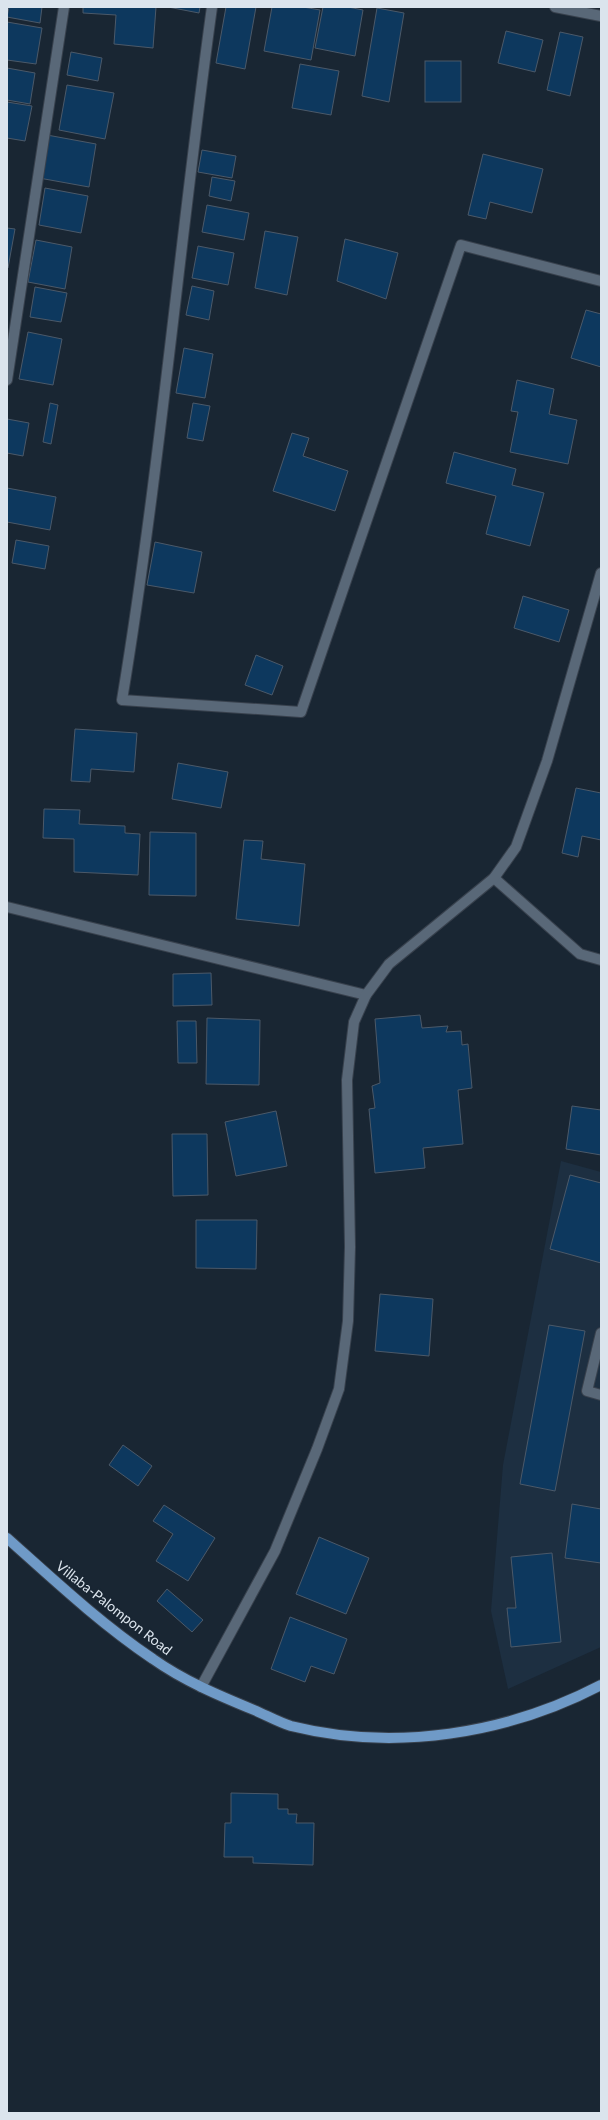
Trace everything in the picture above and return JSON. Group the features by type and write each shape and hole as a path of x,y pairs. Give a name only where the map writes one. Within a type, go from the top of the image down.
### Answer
{"main road":[{"name":"Villaba-Palompon Road","path":"7,1538 76,1599 154,1660 201,1687 290,1725 365,1738 433,1737 482,1728 534,1714 601,1685"}],"street":[{"path":"7,380 64,7"},
{"path":"212,7 192,152 138,604 122,700 301,712 461,245 601,281"},
{"path":"555,7 601,16"},
{"path":"201,1687 274,1551 317,1450 339,1389 348,1321 350,1247 347,1080 354,1022 366,995 389,964 494,878 516,848 547,762 601,573"},
{"path":"494,878 580,954 601,960"},
{"path":"7,907 366,995"},
{"path":"601,1333 587,1391 601,1395"}],"shaded area":[{"path":"561,1161 601,1172 601,1647 508,1689 491,1611 503,1465"}],"building":[{"path":"9,7 42,7 40,23 7,17"},
{"path":"83,7 156,7 153,48 114,44 116,15 83,13"},
{"path":"168,7 200,7 199,13"},
{"path":"226,7 256,7 245,69 216,63"},
{"path":"272,7 303,7 320,10 311,60 264,51"},
{"path":"323,7 348,7 363,10 355,56 315,48"},
{"path":"377,8 404,13 389,102 362,96"},
{"path":"7,22 42,28 36,64 7,60"},
{"path":"506,31 543,40 535,72 498,63"},
{"path":"560,32 583,37 570,96 547,90"},
{"path":"71,52 102,58 98,81 67,75"},
{"path":"425,61 461,61 461,102 425,102"},
{"path":"300,64 339,71 331,115 292,108"},
{"path":"7,68 35,73 30,104 7,100"},
{"path":"67,85 114,93 105,139 59,130"},
{"path":"7,102 32,106 25,141 7,138"},
{"path":"47,135 96,144 89,187 39,178"},
{"path":"202,150 236,156 232,178 198,172"},
{"path":"483,154 543,169 532,213 490,202 486,219 468,215"},
{"path":"212,177 235,181 231,201 209,196"},
{"path":"45,188 88,196 81,233 39,225"},
{"path":"207,205 249,213 244,240 202,232"},
{"path":"7,228 15,229 8,268 7,268"},
{"path":"265,231 298,237 287,295 255,288"},
{"path":"345,239 398,253 386,299 337,281"},
{"path":"36,240 72,247 65,289 28,282"},
{"path":"198,246 234,253 228,285 192,278"},
{"path":"192,286 214,291 209,320 186,315"},
{"path":"35,287 67,293 61,322 30,317"},
{"path":"586,310 601,314 601,367 571,358"},
{"path":"28,332 62,339 53,385 19,379"},
{"path":"184,348 213,354 205,398 176,393"},
{"path":"517,380 554,389 549,414 577,420 568,464 510,452 518,412 511,411"},
{"path":"50,403 58,405 51,444 43,442"},
{"path":"193,403 210,406 203,441 187,438"},
{"path":"7,419 29,423 23,456 7,453"},
{"path":"292,433 309,438 303,456 348,471 335,511 273,491"},
{"path":"454,452 516,469 512,485 544,493 530,546 486,534 496,496 446,483"},
{"path":"7,488 56,497 50,530 7,522"},
{"path":"16,540 49,546 45,569 12,563"},
{"path":"155,542 202,552 194,593 147,585"},
{"path":"523,596 569,610 559,642 514,628"},
{"path":"256,655 283,666 272,695 245,685"},
{"path":"75,729 137,733 134,772 91,769 90,782 71,781"},
{"path":"178,763 228,772 221,808 172,799"},
{"path":"576,788 601,793 601,840 582,836 578,857 562,853"},
{"path":"44,809 80,810 79,824 125,826 125,833 140,834 138,875 74,872 74,839 43,838"},
{"path":"150,832 196,833 196,896 149,895"},
{"path":"244,840 263,841 261,859 305,864 299,926 236,919"},
{"path":"211,973 212,1005 173,1006 173,974"},
{"path":"420,1015 422,1028 448,1026 446,1032 461,1031 462,1045 468,1044 472,1088 458,1090 463,1144 423,1148 425,1168 375,1173 369,1109 375,1108 372,1086 380,1083 375,1019"},
{"path":"207,1018 260,1020 259,1085 206,1084"},
{"path":"177,1021 196,1021 197,1063 178,1063"},
{"path":"572,1106 601,1110 601,1155 566,1149"},
{"path":"276,1111 287,1166 236,1176 225,1122"},
{"path":"172,1134 207,1134 208,1195 173,1196"},
{"path":"570,1175 601,1183 601,1263 550,1249"},
{"path":"196,1220 257,1220 256,1269 196,1268"},
{"path":"380,1294 433,1299 429,1356 375,1351"},
{"path":"549,1325 585,1331 555,1491 520,1484"},
{"path":"123,1445 152,1466 138,1486 109,1465"},
{"path":"572,1504 601,1509 601,1563 565,1558"},
{"path":"164,1505 215,1538 188,1581 156,1561 173,1534 153,1521"},
{"path":"319,1537 369,1558 346,1614 296,1594"},
{"path":"552,1553 561,1642 511,1647 507,1608 516,1608 511,1557"},
{"path":"167,1589 203,1620 192,1632 157,1601"},
{"path":"290,1617 347,1639 334,1674 311,1666 305,1682 271,1669"},
{"path":"231,1793 278,1794 278,1809 288,1809 288,1814 297,1814 296,1823 314,1823 313,1865 253,1863 253,1857 224,1857 225,1823 231,1823"}]}
